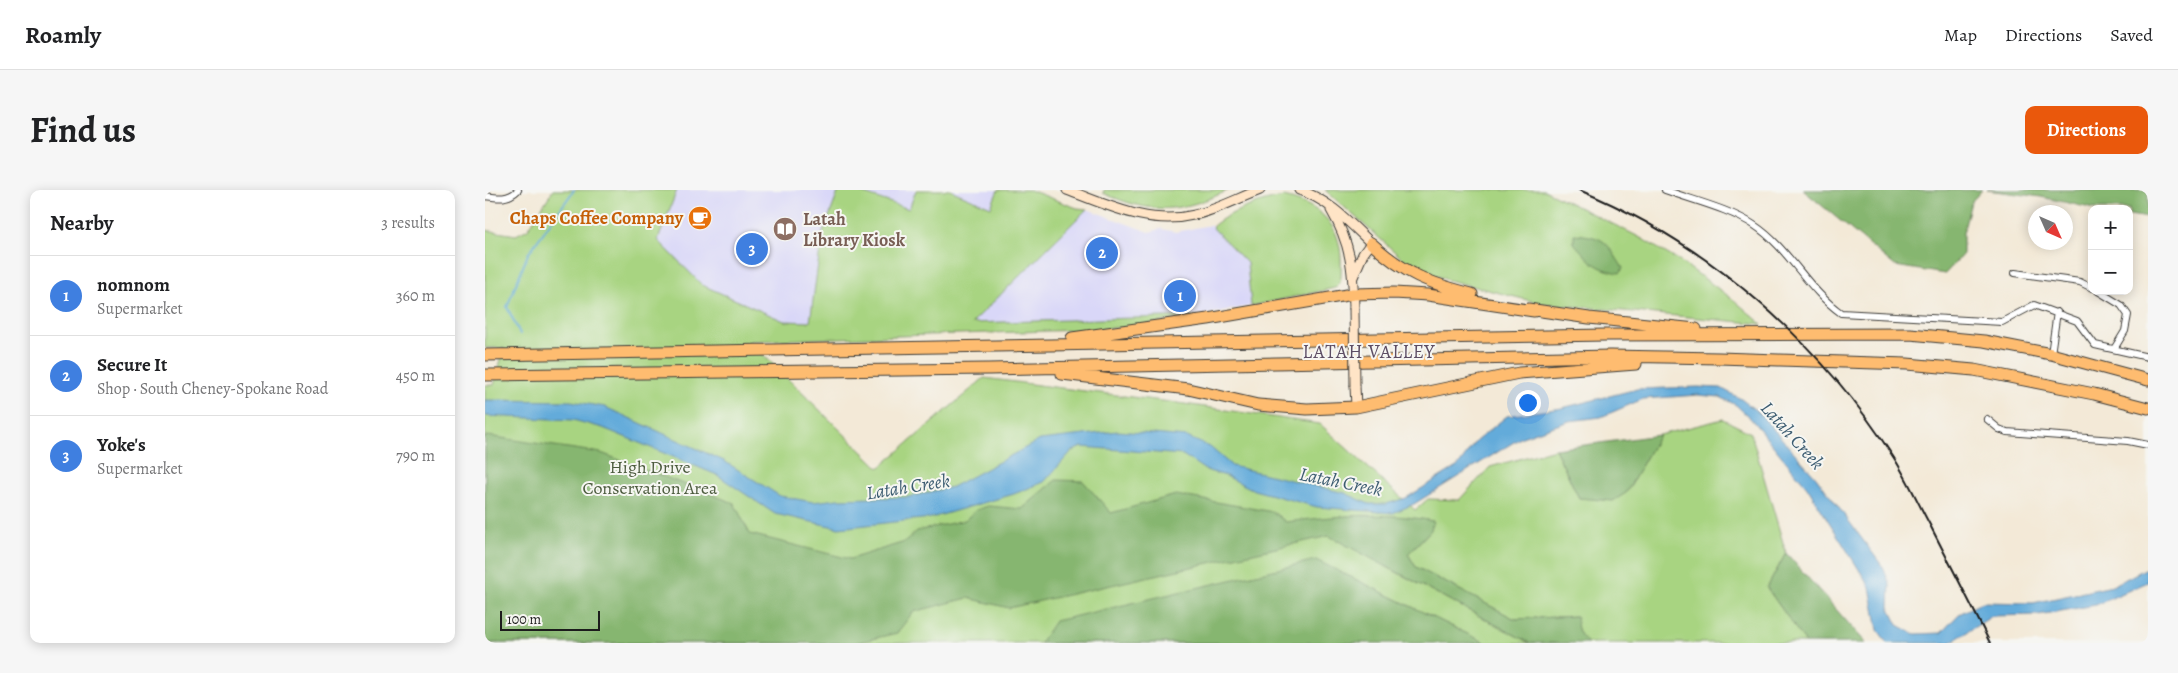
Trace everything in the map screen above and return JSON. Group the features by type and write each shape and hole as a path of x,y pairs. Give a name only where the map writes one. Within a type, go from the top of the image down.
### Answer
{"highway":[{"path":"1371,243 1399,267 1426,281 1534,311"},
{"path":"1021,345 1208,319 1353,294 1394,293 1428,295 1582,318 1745,334"},
{"path":"485,355 1745,334 1910,334 1984,341 2051,354 2148,380"},
{"path":"485,375 1018,369 1601,356 1907,364 1974,370 2094,394 2148,408"},
{"path":"1018,369 1188,389 1258,405 1307,409 1356,407 1480,380 1544,370 1611,364 1697,364 1742,359"}],"main road":[{"path":"1067,190 1134,214 1168,218 1193,216 1259,190"},
{"path":"1299,190 1314,196 1328,206 1371,243 1363,254 1353,277"},
{"path":"1328,206 1346,239 1353,277 1356,407"}],"street":[{"path":"485,196 502,198 512,196 518,190"},
{"path":"1665,190 1733,214 1754,225 1778,247 1826,302 1841,313 2003,322 2033,305 2057,312 2077,321 2095,345 2148,357"},
{"path":"2015,274 2080,282 2088,286"},
{"path":"2105,295 2121,305 2128,315 2125,331 2114,349"},
{"path":"2051,354 2057,312"},
{"path":"1987,419 1999,429 2007,432 2128,441 2148,445"}],"shaded area":[{"path":"677,190 839,190 822,235 810,322 784,321 702,286 658,240"},
{"path":"853,190 916,190 909,209"},
{"path":"950,190 998,190 991,207"},
{"path":"1087,209 1149,232 1161,229 1176,232 1210,225 1247,263 1251,306 1198,316 971,324"}],"green space":[{"name":"High Drive Conservation Area","path":"553,190 677,190 658,240 702,285 784,321 810,322 822,235 839,190 853,190 909,209 916,190 950,190 991,207 998,190 1030,190 1077,208 1087,209 972,323 1198,316 1130,327 1079,330 749,341 879,468 984,378 1178,403 1320,424 1415,510 1428,499 1459,500 1490,467 1555,449 1579,498 1626,493 1659,435 1723,419 1751,433 1786,553 1767,588 1806,643 1588,643 1579,631 1577,616 1515,619 1416,567 1408,554 1431,530 1385,566 1530,643 1486,643 1365,584 1305,643 485,643 485,385 494,385 504,348 485,348 485,230 516,235 528,229"},
{"path":"1104,190 1229,190 1212,198 1181,207 1152,208 1121,200 1103,193"},
{"path":"1325,190 1544,190 1639,237 1684,264 1734,300 1762,324 1539,303 1448,280 1421,270 1404,260"},
{"path":"1803,190 1982,190 1971,202 1963,233 1963,254 1945,274 1895,266"},
{"path":"1987,190 2148,190 2148,218 2133,216 2133,205 2088,205 2088,207 2041,197"},
{"path":"1284,197 1296,200 1317,210 1331,225 1340,246 1340,283 1335,288 1251,306 1247,263 1212,227 1227,216 1246,208"},
{"path":"1574,234 1593,237 1605,242 1623,268 1620,273 1605,269 1589,259 1574,243"},
{"path":"1659,435 1626,493 1613,501 1579,498 1555,449"},
{"path":"485,437 601,453 734,503 750,534 850,559 905,542 917,531 965,520 976,510 988,506 1022,509 1056,480 1083,481 1111,513 1176,495 1273,512 1286,522 1341,516 1377,515 1433,521 1431,530 1408,554 1416,567 1515,619 1577,616 1579,631 1588,643 1530,643 1329,536 1009,608 968,598 913,612 897,633 855,643 485,643"},
{"path":"1786,553 1866,643 1806,643 1767,588"},
{"path":"1316,560 1486,643 1040,643 1055,621"}],"water":[{"path":"1721,388 1741,399 1758,412 1816,477 1883,567 1890,585 1889,607 1898,625 1915,634 1941,633 1959,614 1983,602 2033,603 2112,586 2145,569 2148,569 2148,582 2096,605 2038,615 1992,616 1950,643 1887,643 1878,630 1870,587 1807,487 1751,419 1736,405 1720,397 1698,395 1643,399 1601,417 1569,421 1522,437 1414,504 1393,513 1317,507 1254,490 1226,476 1205,470 1183,455 1082,447 1072,451 1044,482 1014,494 931,518 839,528 775,514 717,475 603,428 573,420 485,416 485,400 571,401 605,407 724,461 780,496 813,502 838,499 909,497 952,487 1040,440 1118,431 1187,437 1210,447 1232,466 1345,493 1369,504 1386,504 1406,498 1458,466 1476,441 1507,416 1562,408 1637,389"}],"waterway":[{"path":"520,334 507,307 528,254 574,190"}],"railway":[{"path":"1579,190 1626,212 1672,238 1715,267 1757,300 1796,336 1832,374 1864,415 1899,466 1990,643"}],"place":[{"name":"Chaps Coffee Company","path":"700,218"},
{"name":"Latah Library Kiosk","path":"785,229"},
{"name":"Yoke's","path":"752,249"},
{"name":"Secure It","path":"1102,253"},
{"name":"nomnom","path":"1180,296"}],"district":[{"name":"LATAH VALLEY","path":"1369,351"}],"water label":[{"name":"Latah Creek","path":"1793,435"},
{"name":"Latah Creek","path":"1341,481"},
{"name":"Latah Creek","path":"908,486"}]}
